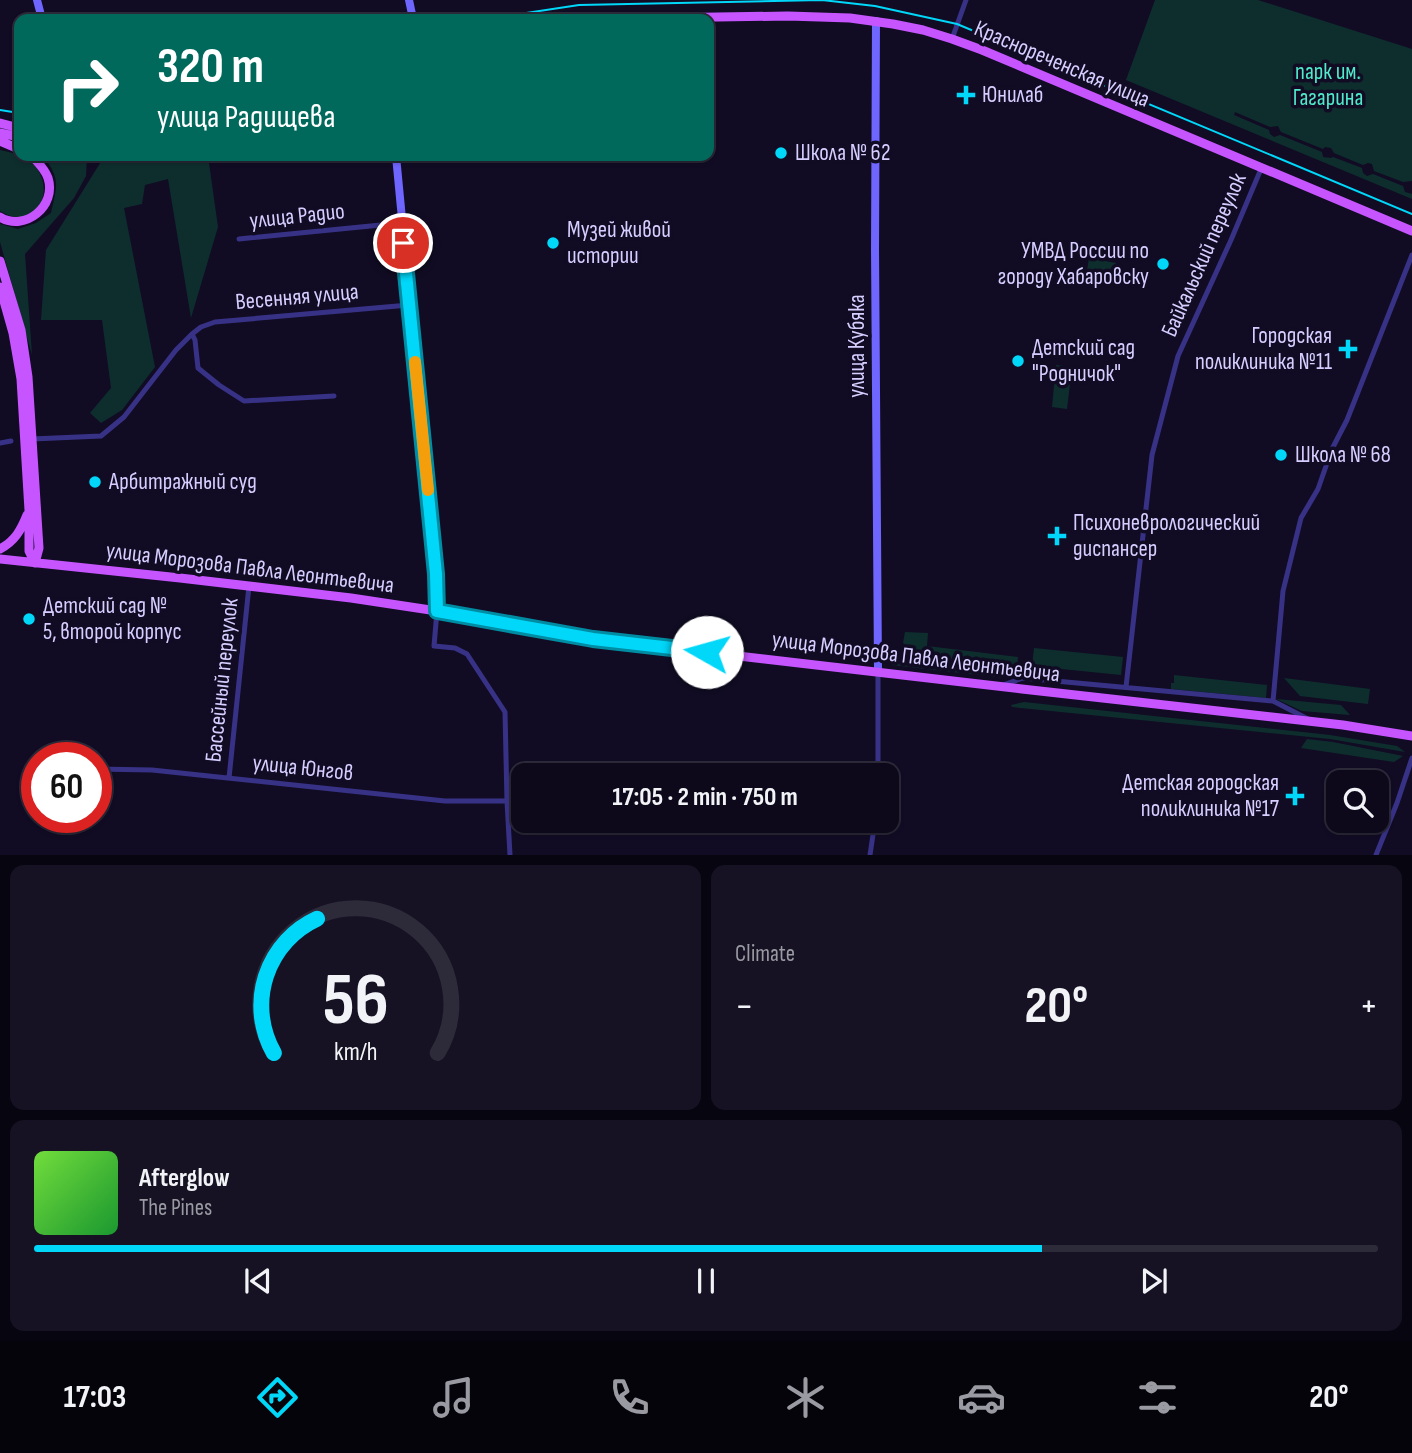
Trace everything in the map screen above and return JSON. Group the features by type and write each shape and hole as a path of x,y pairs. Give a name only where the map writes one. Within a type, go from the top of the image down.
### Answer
{"main road":[{"name":"Краснореченская улица","path":"714,17 809,16 876,21 952,38 1412,231"},
{"path":"0,217 13,222 29,219 43,208 48,199 49,180 37,161"},
{"path":"0,261 21,330 28,377 39,548 35,563"},
{"path":"0,287 13,333 21,379 29,551 35,563"},
{"path":"0,549 17,536 29,510"},
{"name":"улица Морозова Павла Леонтьевича","path":"0,559 249,586 437,611 593,639 1314,722 1412,736"}],"street":[{"path":"952,38 967,0"},
{"name":"улица Кубяка","path":"876,21 878,671"},
{"path":"396,161 436,574 434,646 455,648 464,652 505,712 510,855"},
{"name":"Байкальский переулок","path":"1126,687 1152,455 1178,355 1261,169"},
{"name":"улица Радио","path":"239,239 401,223"},
{"path":"1273,701 1283,591 1301,518 1318,489 1412,255"},
{"name":"Весенняя улица","path":"192,334 215,321 409,305"},
{"path":"32,439 101,436 124,417 171,356 192,334 198,368 244,401 334,396"},
{"path":"0,443 10,442"},
{"name":"Бассейный переулок","path":"229,778 249,586"},
{"path":"878,671 878,763"},
{"path":"1000,686 1023,678 1273,701 1314,722"},
{"path":"1376,855 1412,758"},
{"name":"улица Юнгов","path":"112,769 152,769 445,801 507,801"},
{"path":"870,855 873,833"}],"green space":[{"name":"парк им. Гагарина","path":"1155,0 1258,0 1412,49 1412,181 1403,182 1374,171 1372,164 1363,165 1334,153 1331,148 1323,149 1281,132 1278,126 1270,127 1235,112 1234,115 1269,130 1274,137 1280,135 1322,152 1323,157 1333,157 1362,168 1367,176 1373,174 1403,186 1405,192 1412,194 1412,199 1126,80"},
{"path":"0,150 14,153 14,161 29,161 37,168 44,192 41,203 25,216 14,217 0,211"},
{"path":"46,161 87,161 86,176 74,198 25,254 32,355 0,242 0,224 18,229 36,223 51,213 56,183"},
{"path":"101,161 209,161 218,227 191,318 168,179 145,185 142,204 124,208 155,367 122,410 101,423 90,413 111,388 102,320 41,320 46,250"},
{"path":"1089,258 1116,263 1113,281 1086,277"},
{"path":"1056,365 1072,367 1067,409 1052,407"},
{"path":"905,632 928,633 927,646 1018,657 1017,668 922,657 903,643"},
{"path":"1034,648 1123,657 1121,675 1032,666"},
{"path":"894,659 1020,671 1018,678 1013,679 892,665"},
{"path":"1174,675 1267,685 1266,698 1171,689"},
{"path":"1284,678 1370,689 1368,704 1300,696"},
{"path":"1276,699 1341,705 1350,715 1302,711"},
{"path":"1024,702 1330,735 1397,746 1405,752 1330,739 1011,705"},
{"path":"1307,739 1403,756 1394,762 1301,748"}],"tram line":[{"path":"519,14 579,5 822,0 875,6 957,24 1412,214"},
{"path":"0,110 14,112"}],"slow traffic":[{"path":"415,362 428,490"}],"place":[{"name":"Юнилаб","path":"966,95"},
{"name":"Школа № 62","path":"781,153"},
{"name":"Музей живой истории","path":"553,243"},
{"name":"УМВД России по городу Хабаровску","path":"1163,264"},
{"name":"Городская поликлиника №11","path":"1348,349"},
{"name":"Детский сад \"Родничок\"","path":"1018,361"},
{"name":"Школа № 68","path":"1281,455"},
{"name":"Арбитражный суд","path":"95,482"},
{"name":"Психоневрологический диспансер","path":"1057,536"},
{"name":"Детский сад № 5, второй корпус","path":"29,619"},
{"name":"Детская городская поликлиника №17","path":"1295,796"}],"route":[{"path":"403,243 436,574 437,611 593,639 707,652"}]}
